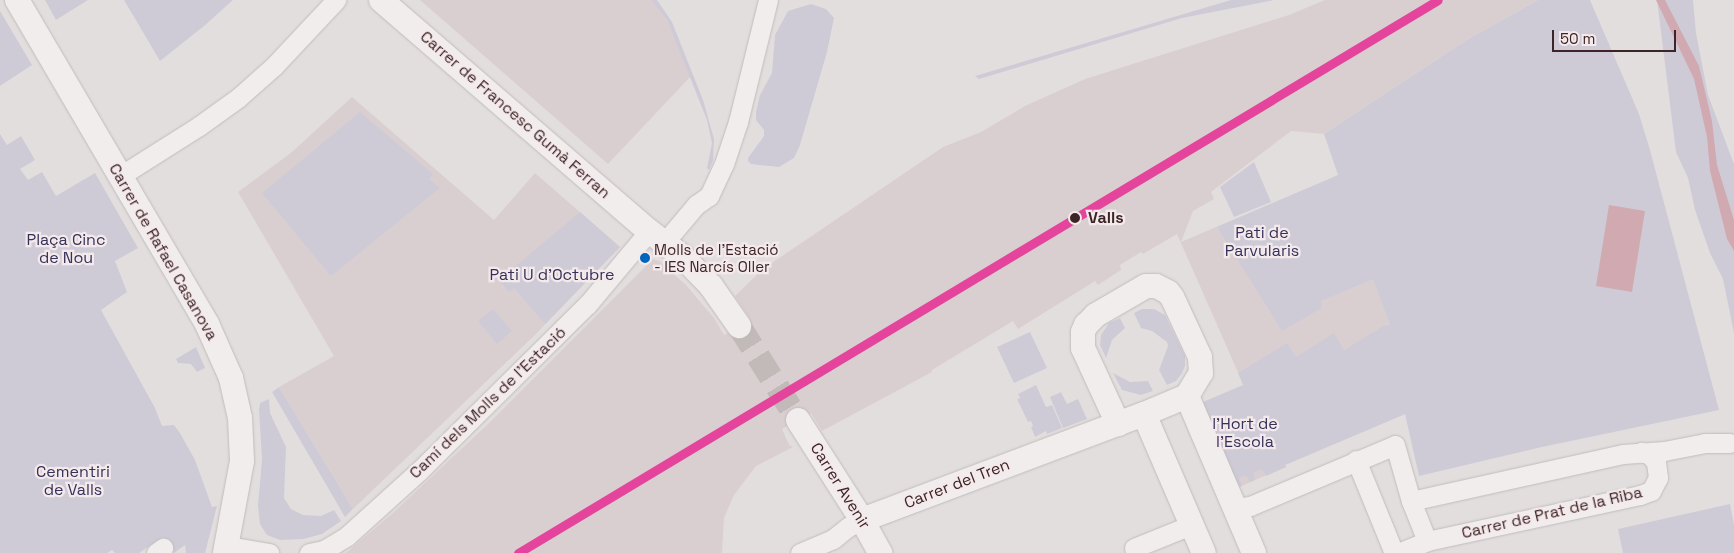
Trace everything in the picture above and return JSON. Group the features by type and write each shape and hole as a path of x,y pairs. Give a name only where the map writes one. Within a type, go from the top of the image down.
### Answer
{"street":[{"name":"Carrer de Rafael Casanova","path":"17,0 207,324 231,378 240,418 242,461 227,549"},
{"path":"120,176 200,126 238,98 274,66 336,0"},
{"name":"Carrer de Francesc Gumà Ferran","path":"381,0 657,237"},
{"name":"Camí dels Molls de l'Estació","path":"309,553 324,550 346,536 419,471 657,237 710,196 738,122 768,0"},
{"path":"657,237 683,257 711,286 739,326"},
{"path":"1146,286 1156,286 1168,292 1200,358 1201,373 1187,396 1118,424 1083,348 1083,332 1090,319 1146,286"},
{"path":"1187,396 1254,553"},
{"path":"1144,414 1204,553"},
{"name":"Carrer Avenir","path":"798,420 862,520 880,553"},
{"name":"Carrer del Tren","path":"800,553 833,539 848,526 862,520 1118,424"},
{"path":"1411,501 1623,454 1642,452 1660,459 1705,443 1733,446"},
{"path":"1236,508 1250,506 1356,460 1395,446 1411,501 1427,541"},
{"name":"Carrer de Prat de la Riba","path":"1398,553 1427,541 1640,495 1651,491 1655,485 1658,478 1660,459"},
{"path":"1356,460 1394,553"},
{"path":"1134,548 1191,525"},
{"path":"227,549 269,553"}],"shaded area":[{"path":"420,0 651,0 667,20 691,76 608,164"},
{"path":"1325,0 1538,0 1465,41 1324,134 1291,131 1211,192 1214,199 1193,211 1181,242 1308,188 1373,277 1390,325 1405,414 1285,465 1286,467 1240,487 1238,485 1244,386 1177,234 1120,265 1121,270 1098,285 1095,281 1018,329 1013,321 932,370 932,372 822,431 811,413 782,429 789,445 793,447 756,466 734,495 724,518 722,553 346,553 394,512 489,423 653,259 659,261 686,285 714,318 724,335 750,319 735,296 763,269 943,147 981,132 1025,106 1085,79 1289,15"},
{"path":"1656,0 1665,0 1699,66 1712,121 1717,165 1734,220 1734,251 1727,239 1710,171 1707,137 1694,79"},
{"path":"352,97 494,220 535,173 620,247 536,334 353,509 279,387 334,356 238,192 292,152"},
{"path":"1609,205 1645,211 1632,292 1596,286"}],"green space":[{"path":"45,0 88,0 56,20"},
{"path":"124,0 233,0 160,61"},
{"path":"651,0 657,0 672,22 703,100 714,139 713,161 709,170 707,168 712,143 707,120 667,20"},
{"path":"1231,0 1274,0 1182,18 979,79 975,76"},
{"path":"1538,0 1590,0 1639,114 1719,410 1542,447 1419,476 1405,414 1285,465 1286,467 1266,476 1262,469 1253,473 1255,480 1250,482 1246,475 1239,478 1242,486 1238,485 1203,402 1243,385 1238,373 1287,343 1296,357 1334,333 1344,350 1383,326 1390,325 1373,279 1321,301 1322,308 1282,331 1217,227 1338,175 1324,134 1465,41"},
{"path":"1657,0 1693,0 1696,33 1708,95 1734,164 1734,333 1723,279 1710,253 1695,210 1688,178 1676,152"},
{"path":"811,4 826,9 834,18 827,52 800,145 794,158 779,167 751,164 748,158 764,136 764,130 756,120 756,112 760,95 772,73 775,35 788,11"},
{"path":"0,11 32,65 0,86"},
{"path":"360,112 433,174 429,179 440,188 331,276 262,193"},
{"path":"0,134 7,145 21,136 35,160 20,169 28,180 42,172 56,196 95,173 138,248 115,261 127,292 101,310 155,408 162,426 174,425 180,433 195,460 212,507 217,506 205,553 186,553 185,545 174,553 163,537 139,553 115,553 112,550 107,553 0,553"},
{"path":"1254,162 1271,202 1234,217 1220,187"},
{"name":"Pati U d'Octubre","path":"580,212 620,247 545,324 514,288 509,292 499,280"},
{"path":"493,309 512,331 497,344 478,321"},
{"path":"1142,309 1154,309 1165,315 1185,356 1185,366 1182,373 1176,381 1167,385 1159,370 1168,346 1167,342 1152,331 1141,328 1134,313"},
{"path":"1120,318 1125,328 1112,340 1106,358 1100,345 1101,335 1109,323"},
{"path":"1030,332 1047,368 1014,383 997,347"},
{"path":"196,347 205,368 197,372 191,364 178,363 176,359"},
{"path":"1113,373 1130,382 1148,381 1153,391 1141,395 1122,390"},
{"path":"1036,385 1046,407 1052,405 1062,428 1047,434 1046,431 1035,437 1031,421 1028,422 1017,399 1020,398 1018,394"},
{"path":"279,387 353,509 345,517 272,392"},
{"path":"1061,392 1067,404 1078,399 1087,419 1063,428 1050,397"},
{"path":"269,399 270,413 286,447 284,498 291,509 303,515 321,516 334,510 341,521 322,534 303,539 280,540 267,535 260,524 258,506 262,459 259,410 260,403"},
{"path":"1730,504 1734,525 1734,553 1623,553 1618,529"}],"tunnel":[{"path":"739,326 798,420"}],"transit line":[{"path":"518,553 1438,0"}],"place":[{"name":"Valls","path":"1075,218"},
{"name":"Molls de l'Estació - IES Narcís Oller","path":"645,258"}],"park label":[{"name":"Pati de Parvularis","path":"1262,242"},
{"name":"Plaça Cinc de Nou","path":"66,249"},
{"name":"l'Hort de l'Escola","path":"1245,433"},
{"name":"Cementiri de Valls","path":"73,481"}]}
